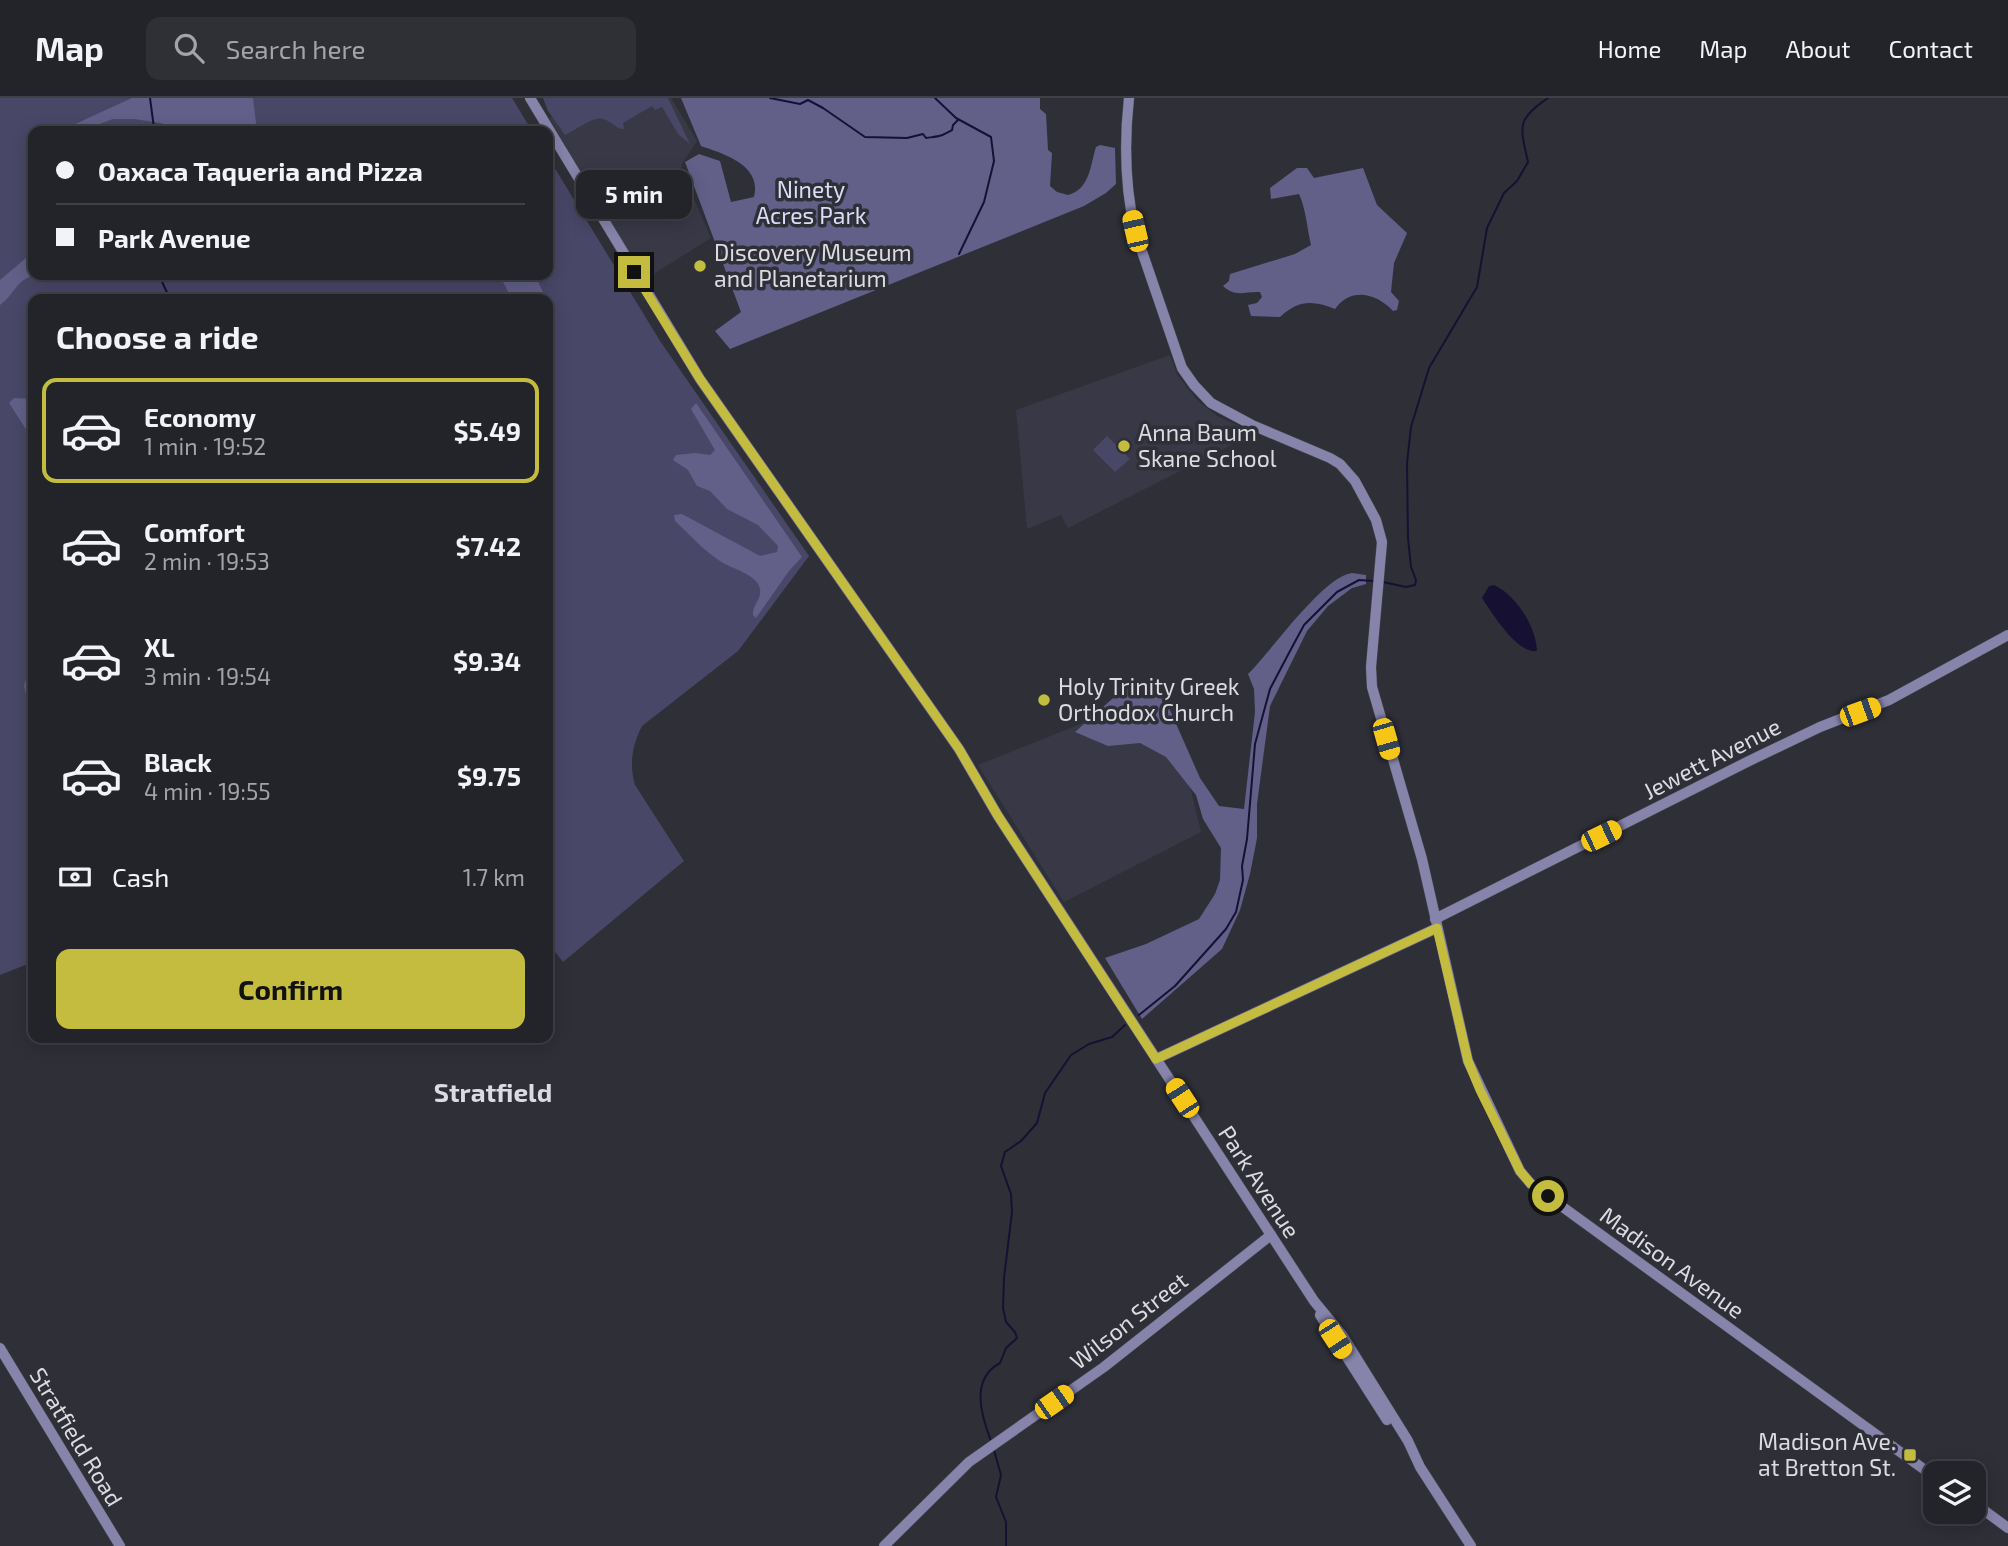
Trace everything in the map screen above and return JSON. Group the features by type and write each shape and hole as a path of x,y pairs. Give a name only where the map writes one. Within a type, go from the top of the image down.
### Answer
{"main road":[{"name":"Park Avenue","path":"530,98 547,126"},
{"name":"Madison Avenue","path":"1129,98 1125,144 1131,214 1182,368 1212,403 1252,425 1340,464 1351,475 1380,530 1382,547 1371,687 1416,838 1468,1061 1490,1113 1523,1175 1531,1184 1923,1469"},
{"name":"Park Avenue","path":"553,136 700,379 959,749 1004,826 1314,1301 1342,1335 1408,1441 1416,1461 1471,1546"},
{"name":"Jewett Avenue","path":"1156,1059 1436,923 1749,761 1820,727 1889,699 2008,635"},
{"name":"Wilson Street","path":"884,1546 940,1489 986,1450 1104,1367 1271,1235"},
{"name":"Stratfield Road","path":"0,1348 120,1546"},
{"path":"1986,1512 2008,1528"}],"shaded area":[{"path":"0,98 512,98 529,126 28,126 28,280 553,280 553,165 660,341 809,556 738,651 642,726 632,755 635,785 684,861 563,962 553,949 553,294 28,294 28,964 0,975"},
{"path":"543,98 668,98 690,144 678,134 662,107 655,110 652,106 623,123 624,129 599,119 565,135 548,111"},
{"path":"593,98 671,98 697,141 681,169 711,238 644,280 549,118"},
{"name":"Anna Baum Skane School","path":"1170,355 1177,375 1198,401 1217,416 1255,433 1068,528 1061,515 1027,529 1016,410"},
{"path":"1107,436 1130,459 1115,472 1093,450"},
{"path":"1494,585 1510,597 1524,613 1533,632 1537,651 1529,650 1513,640 1482,598 1489,586"},
{"path":"1153,695 1182,753 1201,832 1064,902 978,765"}],"green space":[{"path":"132,98 253,98 256,126 167,126 134,119 113,119 94,126 71,126"},
{"name":"Ninety Acres Park","path":"681,98 1040,98 1040,109 1046,114 1048,150 1052,153 1050,186 1057,192 1068,195 1081,188 1088,176 1096,147 1100,145 1115,148 1116,184 1084,206 730,349 715,331 741,312 685,162 699,154 720,161 731,202 754,197 755,186 747,169 739,162 701,146"},
{"path":"1297,168 1307,168 1314,178 1363,168 1377,205 1407,233 1394,263 1391,292 1399,301 1397,310 1393,311 1371,297 1356,295 1341,302 1335,309 1306,303 1293,307 1280,317 1251,316 1248,305 1257,303 1262,297 1260,292 1236,293 1223,286 1229,281 1230,274 1295,254 1311,245 1299,194 1271,199 1270,188"},
{"path":"28,256 28,278 0,305 0,280"},
{"path":"537,280 544,294 509,294 503,282"},
{"path":"14,398 28,399 28,432 9,403"},
{"path":"696,403 802,557 756,618 753,611 760,596 760,589 754,579 714,557 675,521 674,515 682,514 760,556 777,552 778,546 758,525 727,509 710,491 697,486 688,470 673,460 676,455 710,455 715,450 691,409"},
{"path":"1352,573 1366,575 1366,584 1352,588 1328,606 1307,631 1270,706 1257,804 1257,838 1250,874 1240,910 1222,949 1142,1019 1105,958 1146,944 1199,919 1215,894 1220,880 1221,848 1203,819 1196,795 1166,757 1140,743 1108,746 1075,732 1121,691 1150,680 1162,692 1200,778 1219,806 1244,809 1255,712 1254,689 1248,674 1312,601 1340,577"},
{"path":"28,671 28,702 24,686"}],"waterway":[{"path":"150,98 154,126"},
{"path":"770,98 800,104 808,100 865,137 907,138 923,134 926,138 937,136 952,130 958,120"},
{"path":"935,98 956,118 991,137 994,161 984,202 959,254"},
{"path":"1383,582 1406,587 1415,585 1408,538 1407,463 1411,427 1429,368 1477,287 1487,228 1504,193 1517,181 1528,162 1523,125 1530,112 1548,98"},
{"path":"161,280 168,294"},
{"path":"1139,1015 1175,986 1226,929 1236,912 1243,880 1242,866 1247,839 1255,744 1270,689 1304,625 1337,592 1359,580 1374,581"},
{"path":"991,1441 984,1420 981,1388 991,1370 1000,1363 1006,1348 1017,1338 1006,1322 1003,1308 1012,1212 1011,1194 1001,1166 1005,1152 1021,1141 1037,1123 1045,1093 1071,1055 1089,1044 1112,1037 1125,1025"},
{"path":"994,1450 1001,1475 996,1497 1006,1522 1006,1546"}],"place":[{"name":"Discovery Museum and Planetarium","path":"700,266"},
{"name":"Anna Baum Skane School","path":"1124,446"},
{"name":"Holy Trinity Greek Orthodox Church","path":"1044,700"},
{"name":"Madison Ave. at Bretton St.","path":"1910,1455"}],"district":[{"name":"Stratfield","path":"493,1093"}],"route":[{"path":"634,272 700,379 959,749 998,816 1156,1059 1437,928 1468,1061 1480,1090 1520,1171 1531,1184 1548,1196"}]}
